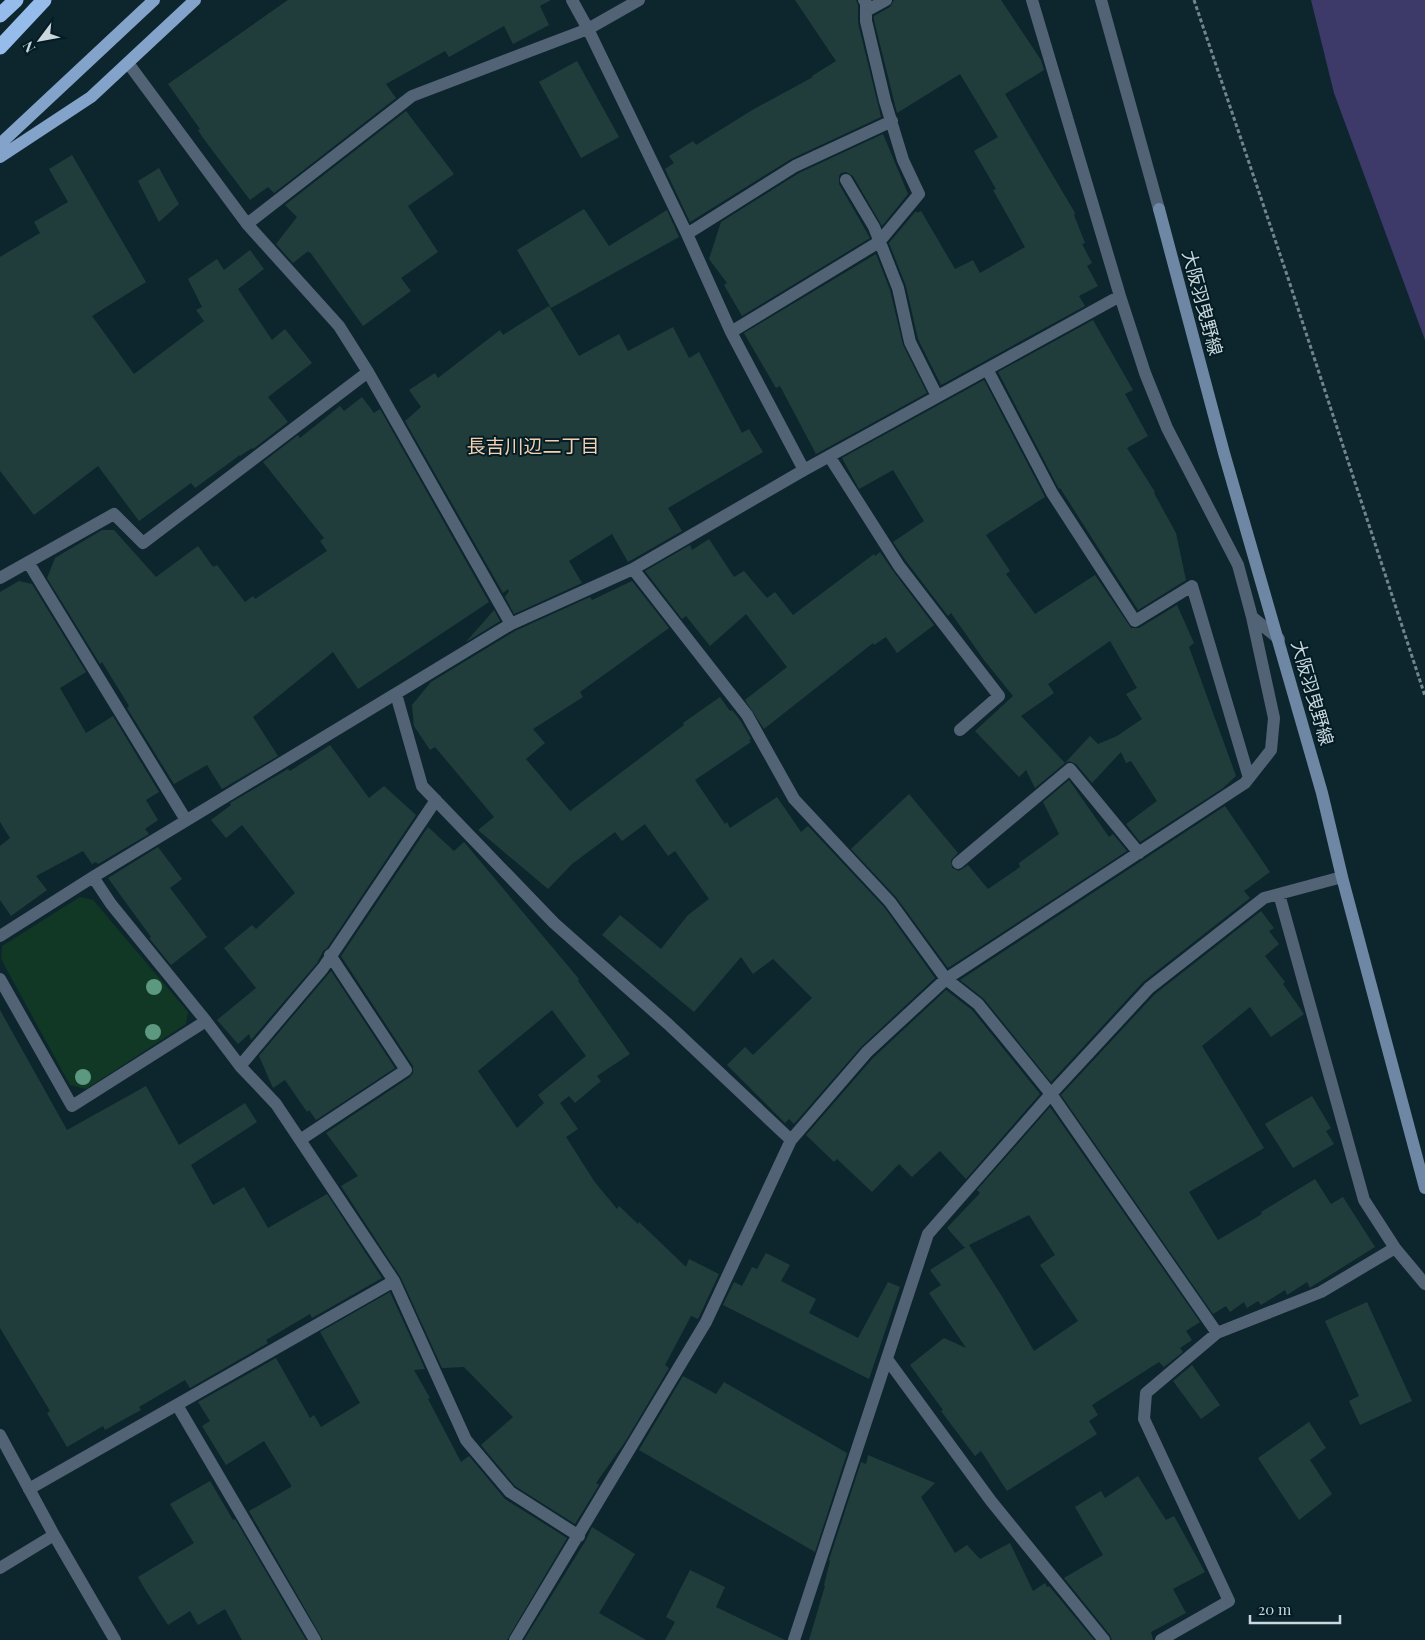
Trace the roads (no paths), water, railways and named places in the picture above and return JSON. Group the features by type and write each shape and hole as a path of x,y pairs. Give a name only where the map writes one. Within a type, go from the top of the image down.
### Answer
{"highway":[{"path":"0,15 16,0"},
{"path":"0,47 44,0"}],"main road":[{"path":"0,144 154,0"},
{"path":"0,157 91,97 195,0"},
{"name":"大阪羽曳野線","path":"1159,209 1222,443 1322,793 1342,877 1425,1188"}],"street":[{"path":"572,0 588,29 687,234 731,332 804,470"},
{"path":"247,224 412,96 588,29 639,0"},
{"path":"731,332 879,242 919,194 903,160 866,21 865,6 886,0"},
{"path":"515,1640 706,1322 791,1140 868,1052 946,979 1245,783 1271,750 1274,718 1252,617 1238,565 1167,428 1145,373 1120,296 1032,0"},
{"path":"1101,0 1159,209"},
{"path":"128,63 247,224 339,326 368,372 511,624"},
{"path":"687,234 795,166 892,121"},
{"path":"846,180 874,227 898,288 910,342 937,396"},
{"path":"0,936 92,877 511,624 633,569 804,470 1120,296"},
{"path":"987,369 1052,493 1135,621 1192,586 1249,778"},
{"path":"0,578 114,514 143,543 368,372"},
{"path":"829,456 898,566 999,696 960,730"},
{"path":"28,562 186,820"},
{"path":"633,569 748,715 794,799 890,902 946,979 978,1004 1051,1094 1217,1333"},
{"path":"1252,617 1279,639"},
{"path":"396,694 422,786 554,923 668,1024 791,1140"},
{"path":"958,863 1070,769 1140,853"},
{"path":"240,1066 323,968 436,800"},
{"path":"92,877 111,904 240,1066 276,1104 394,1281 466,1440 510,1492 579,1536"},
{"path":"794,1640 928,1234 1051,1094 1149,988 1264,898 1342,877"},
{"path":"1279,894 1364,1200 1395,1248 1425,1284"},
{"path":"300,1140 406,1070 330,955"},
{"path":"0,979 72,1106 206,1021"},
{"path":"1161,1640 1229,1601 1144,1418 1146,1393 1217,1333 1321,1292 1395,1248"},
{"path":"29,1489 394,1281"},
{"path":"886,1359 991,1501 1104,1640"},
{"path":"177,1405 315,1640"},
{"path":"0,1435 114,1640"},
{"path":"0,1568 54,1535"}],"district":[{"name":"長吉川辺二丁目","path":"533,446"}]}
